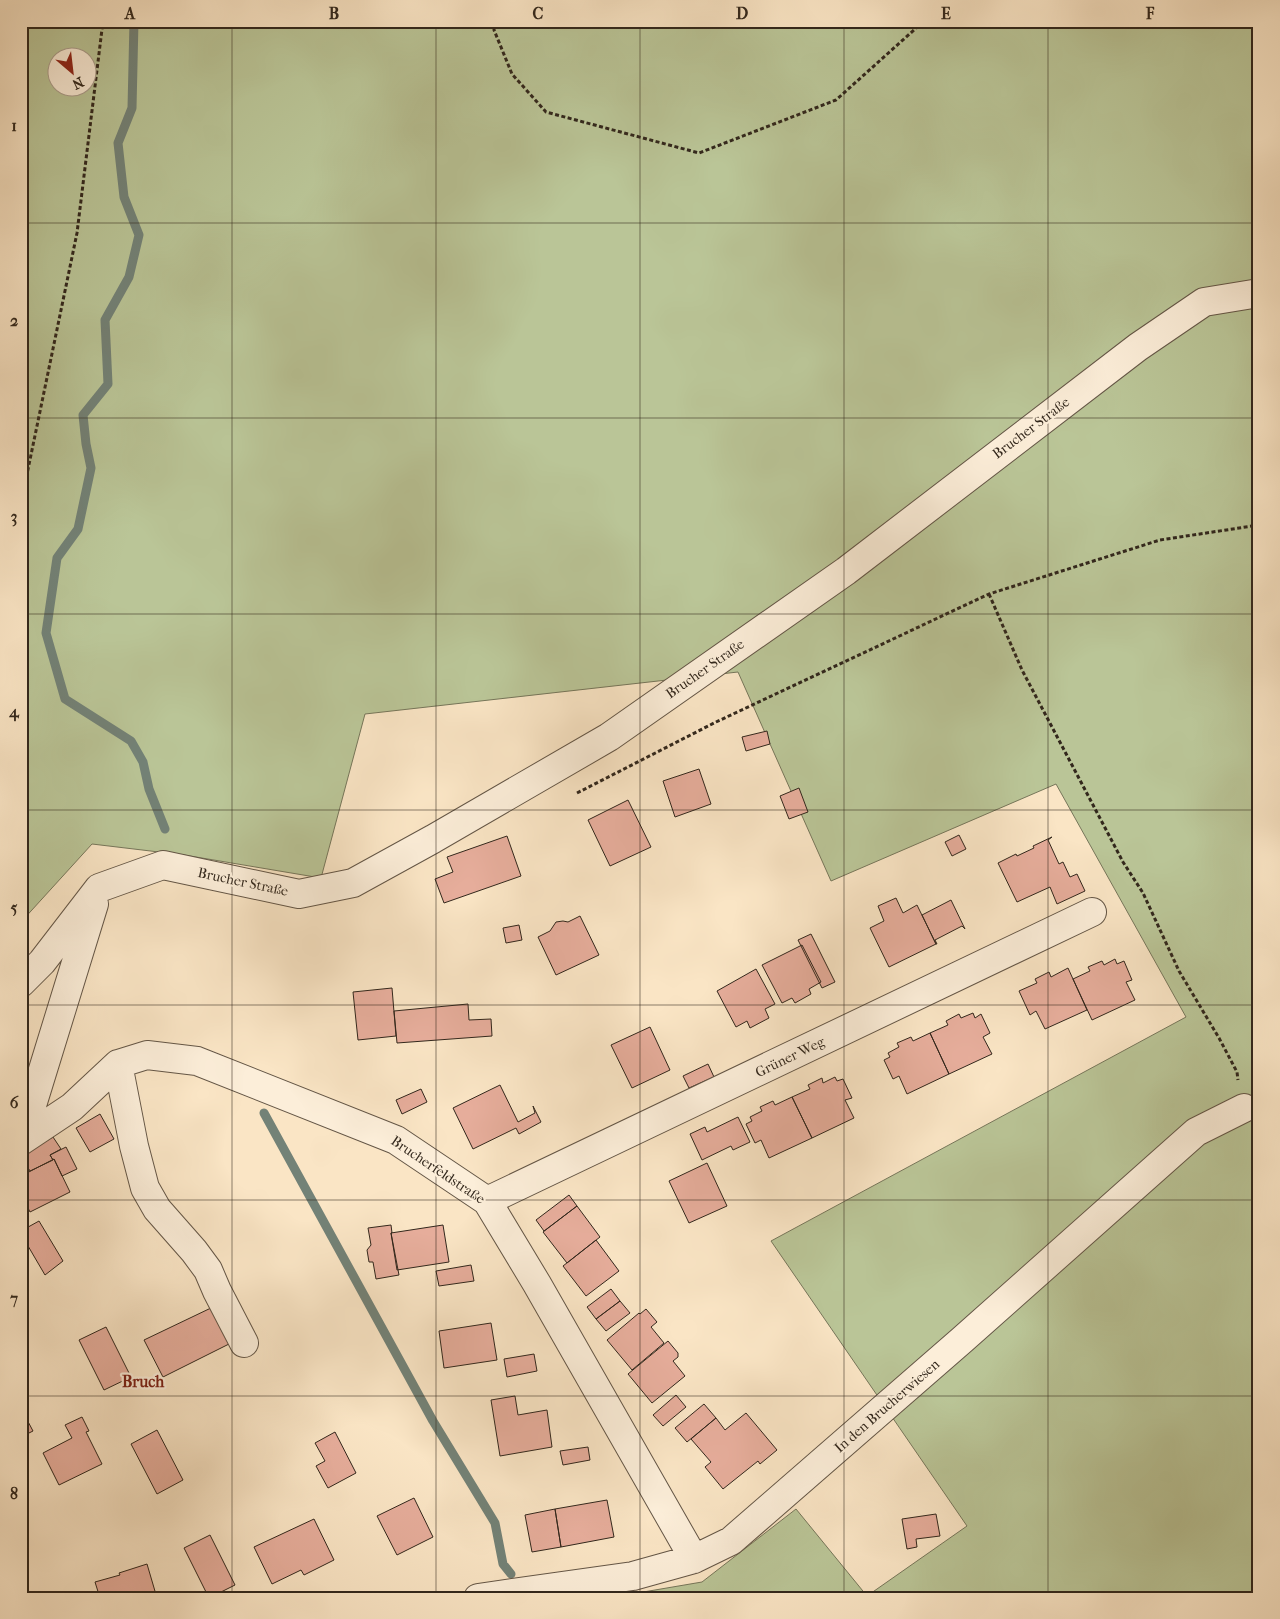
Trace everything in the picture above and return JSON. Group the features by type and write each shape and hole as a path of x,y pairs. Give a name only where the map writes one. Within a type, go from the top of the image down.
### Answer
{"street":[{"name":"Brucher Straße","path":"99,888 163,865 299,894 353,883 609,737 846,571 1138,347 1204,302 1259,293"},
{"path":"21,983 42,962 99,888"},
{"path":"21,1141 99,888"},
{"name":"Grüner Weg","path":"488,1202 1092,912"},
{"name":"Brucherfeldstraße","path":"21,1141 72,1107 118,1064 146,1055 197,1061 396,1140 488,1202 694,1559"},
{"path":"118,1064 134,1146 145,1188 157,1209 208,1270 244,1344"},
{"name":"In den Brucherwiesen","path":"478,1598 632,1576 694,1559 731,1541 891,1403 1196,1132 1244,1108"}],"path":[{"path":"21,503 78,233 103,21"},
{"path":"495,21 494,30 512,74 546,112 699,153 836,100 924,21"},
{"path":"572,794 582,791 716,722 989,594 1160,540 1259,525"},
{"path":"989,594 1027,679 1123,862 1143,893 1179,971 1237,1072 1244,1108"}],"green space":[{"path":"21,21 1259,21 1259,1598 608,1598 702,1582 796,1509 867,1596 967,1526 771,1241 1186,1017 1056,784 831,881 738,672 365,714 321,878 184,855 92,844 21,922"}],"building":[{"path":"767,731 770,744 746,751 742,737"},
{"path":"699,769 711,804 675,817 663,781"},
{"path":"799,788 808,812 789,819 780,796"},
{"path":"628,800 651,847 610,866 588,820"},
{"path":"959,835 966,849 952,856 945,842"},
{"path":"507,836 521,876 444,903 435,879 453,872 447,857"},
{"path":"1052,837 1048,840 1059,864 1063,862 1070,877 1077,874 1085,891 1057,904 1050,887 1017,902 998,863 1034,848 1033,846"},
{"path":"896,898 903,913 917,905 936,944 889,967 870,928 884,921 878,906"},
{"path":"951,900 965,929 962,926 935,940 936,944 922,915"},
{"path":"580,916 599,955 556,975 538,937 550,931 556,922 568,922"},
{"path":"519,925 522,940 506,943 503,928"},
{"path":"811,934 835,982 822,988 798,940"},
{"path":"802,945 821,982 809,989 811,994 795,1003 792,998 782,1003 762,965"},
{"path":"1115,959 1117,964 1124,961 1132,980 1126,982 1135,1000 1092,1020 1073,979 1090,971 1088,967 1102,961 1104,965"},
{"path":"1068,968 1087,1010 1045,1029 1036,1011 1030,1015 1019,991 1037,983 1035,979 1049,972 1051,977"},
{"path":"756,969 775,1004 765,1009 769,1018 750,1028 747,1021 736,1027 717,991"},
{"path":"392,988 396,1036 358,1040 353,992"},
{"path":"468,1004 469,1020 491,1019 492,1036 397,1043 394,1011"},
{"path":"973,1013 975,1018 981,1014 990,1033 983,1037 992,1054 949,1074 930,1033 948,1025 946,1021 959,1014 961,1018"},
{"path":"650,1027 670,1070 632,1088 611,1045"},
{"path":"930,1033 949,1074 907,1094 899,1076 893,1079 884,1060 890,1057 888,1053 899,1047 897,1043 911,1037 913,1041"},
{"path":"708,1064 714,1077 689,1088 683,1076"},
{"path":"835,1077 837,1081 843,1079 852,1098 845,1100 854,1118 812,1138 792,1097 810,1089 808,1085 822,1078 823,1083"},
{"path":"500,1085 518,1122 535,1113 533,1106 541,1122 519,1134 516,1128 473,1149 453,1108"},
{"path":"421,1089 427,1102 402,1114 396,1100"},
{"path":"792,1097 812,1138 769,1158 761,1140 755,1143 746,1124 752,1121 750,1117 762,1111 760,1107 773,1101 775,1105"},
{"path":"100,1114 114,1139 90,1152 76,1128"},
{"path":"738,1117 750,1142 733,1150 731,1146 702,1160 690,1134 705,1127 707,1132"},
{"path":"53,1137 61,1149 50,1155 53,1160 30,1171 21,1156"},
{"path":"66,1147 77,1169 62,1176 50,1155"},
{"path":"54,1159 70,1192 30,1212 21,1194 21,1176"},
{"path":"707,1163 727,1206 689,1223 669,1181"},
{"path":"569,1195 577,1206 544,1231 536,1220"},
{"path":"577,1206 600,1237 567,1263 543,1232"},
{"path":"39,1221 63,1261 45,1275 21,1234 21,1231"},
{"path":"391,1225 399,1275 376,1279 373,1262 369,1262 367,1250 371,1245 368,1228"},
{"path":"443,1225 449,1262 397,1270 391,1233"},
{"path":"596,1240 619,1271 586,1296 563,1266"},
{"path":"471,1265 474,1281 439,1286 436,1271"},
{"path":"611,1289 620,1301 596,1319 587,1307"},
{"path":"620,1301 630,1313 606,1331 596,1319"},
{"path":"213,1307 231,1343 163,1377 144,1340"},
{"path":"646,1309 657,1322 651,1327 664,1343 632,1370 607,1340"},
{"path":"491,1323 497,1360 444,1368 439,1331"},
{"path":"106,1327 131,1377 104,1390 79,1340"},
{"path":"668,1341 678,1353 678,1357 673,1361 685,1376 652,1403 628,1374"},
{"path":"534,1354 537,1371 507,1377 504,1359"},
{"path":"676,1395 686,1407 663,1426 653,1415"},
{"path":"515,1396 518,1415 547,1410 552,1447 500,1456 491,1400"},
{"path":"704,1404 716,1418 687,1442 675,1428"},
{"path":"746,1413 777,1450 760,1464 758,1461 723,1489 705,1467 711,1462 691,1439 716,1418 725,1430"},
{"path":"25,1416 33,1431 21,1437 21,1417"},
{"path":"82,1417 89,1431 86,1432 102,1464 59,1485 43,1453 72,1438 65,1425"},
{"path":"157,1430 183,1480 157,1494 131,1444"},
{"path":"335,1432 356,1473 328,1488 316,1466 325,1461 315,1443"},
{"path":"588,1447 590,1460 563,1465 560,1451"},
{"path":"414,1498 433,1537 397,1555 377,1516"},
{"path":"607,1500 614,1537 561,1547 555,1509"},
{"path":"555,1509 561,1547 532,1552 525,1515"},
{"path":"936,1514 940,1536 916,1539 917,1547 907,1549 902,1519"},
{"path":"314,1519 334,1560 304,1575 301,1570 272,1584 254,1547"},
{"path":"210,1535 235,1585 209,1598 184,1548"},
{"path":"147,1564 157,1598 100,1598 95,1582 120,1575 119,1573"}],"waterway":[{"path":"134,21 132,108 118,143 124,197 139,235 129,277 105,320 108,384 83,415 91,468 78,529 57,558 46,633 65,699 131,741 143,762 149,789 165,829"},
{"path":"264,1113 433,1421 495,1523 503,1564 511,1574"}],"district":[{"name":"Bruch","path":"143,1381"}]}
